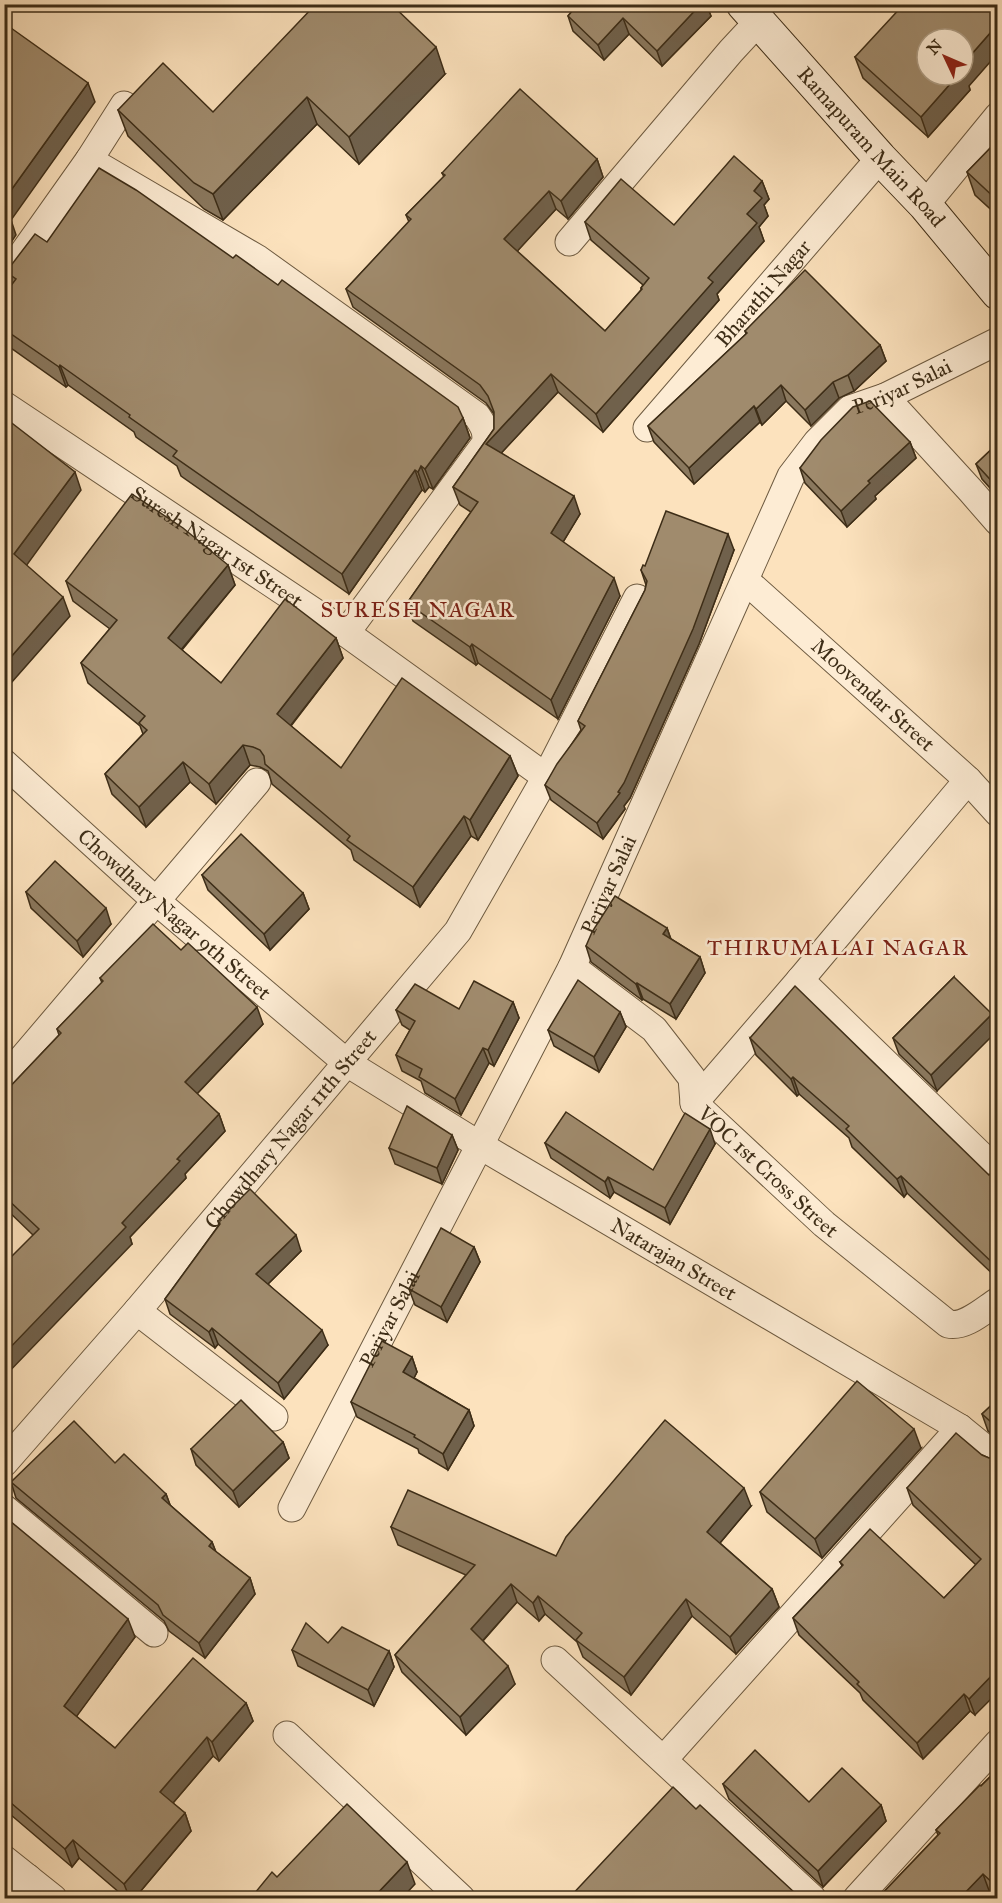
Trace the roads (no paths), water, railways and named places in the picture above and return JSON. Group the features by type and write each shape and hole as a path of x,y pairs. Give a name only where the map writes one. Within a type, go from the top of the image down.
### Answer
{"main road":[{"name":"Ramapuram Main Road","path":"750,13 924,205 998,293"}],"street":[{"path":"569,242 731,51 750,13"},
{"path":"4,280 89,160 124,105"},
{"path":"924,205 998,116"},
{"name":"Bharathi Nagar","path":"647,428 880,158"},
{"path":"89,160 258,259 477,416 485,428 487,436 485,444 346,633"},
{"name":"Periyar Salai","path":"292,1508 572,967 791,476 817,442 850,409 885,397 998,341"},
{"path":"885,397 998,522"},
{"name":"Suresh Nagar 1st Street","path":"4,405 346,633 546,777"},
{"name":"Moovendar Street","path":"745,580 968,780 998,813"},
{"name":"Chowdhary Nagar 11th Street","path":"4,1463 137,1311 458,932 546,777 637,598"},
{"name":"Chowdhary Nagar 9th Street","path":"4,763 155,900 346,1063"},
{"path":"694,1102 968,780"},
{"path":"4,1080 257,782"},
{"name":"VOC 1st Cross Street","path":"572,967 654,1029 692,1078 694,1102 824,1224 948,1324 964,1323 998,1301"},
{"path":"800,980 998,1172"},
{"name":"Natarajan Street","path":"346,1063 481,1146 960,1428 998,1459"},
{"path":"137,1311 274,1417"},
{"path":"664,1759 960,1428"},
{"path":"4,1508 154,1634"},
{"path":"555,1660 812,1899"},
{"path":"287,1735 461,1899"},
{"path":"857,1899 998,1743"},
{"path":"4,1859 53,1899"},
{"path":"10,1899 28,1878"}],"district":[{"name":"SURESH NAGAR","path":"418,609"},
{"name":"THIRUMALAI NAGAR","path":"838,947"}]}
